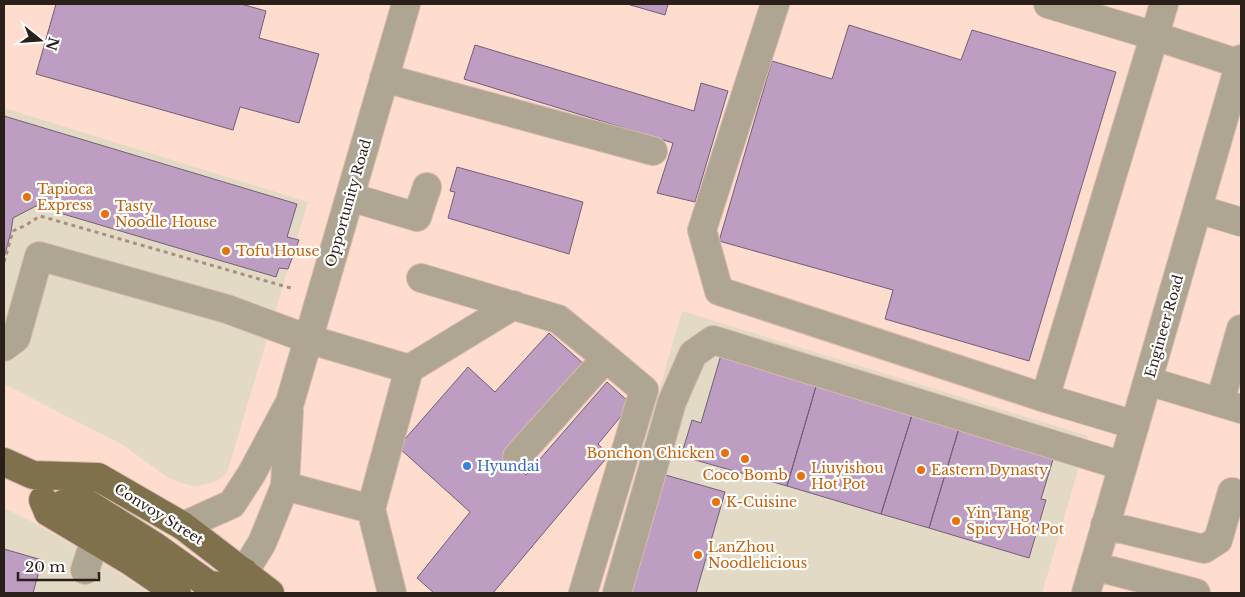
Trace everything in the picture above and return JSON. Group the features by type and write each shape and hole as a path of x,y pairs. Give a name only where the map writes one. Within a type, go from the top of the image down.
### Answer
{"main road":[{"name":"Convoy Street","path":"4,462 33,475 98,477 183,526 270,593"},
{"path":"33,475 48,512 130,560 166,590"},
{"path":"48,512 77,497 153,545 209,585 232,587 244,572"}],"street":[{"name":"Opportunity Road","path":"290,402 406,4"},
{"path":"774,4 702,230 719,291 1045,398 1135,425"},
{"path":"1048,4 1154,36 1239,74"},
{"path":"1045,398 1164,4"},
{"name":"Engineer Road","path":"1086,593 1239,74"},
{"path":"384,78 653,151"},
{"path":"350,197 417,218 427,187"},
{"path":"1198,209 1241,222"},
{"path":"4,347 16,338 39,256 227,309 308,339 409,369"},
{"path":"421,278 558,319 644,390 582,593"},
{"path":"392,593 371,509 409,369 514,305"},
{"path":"1148,381 1231,405 1241,329"},
{"path":"617,593 672,402 693,354 713,340 1123,466"},
{"path":"517,457 606,358"},
{"path":"244,572 262,544 285,486 290,402"},
{"path":"183,526 232,504 252,473 290,402"},
{"path":"285,486 371,509"},
{"path":"1105,525 1204,549 1218,540 1232,492"},
{"path":"84,570 95,540"},
{"path":"1094,566 1196,593"}],"path":[{"path":"4,262 13,231 40,216 297,290"}],"shaded area":[{"path":"4,108 308,202 227,473 217,481 195,487 170,479 123,445 4,384"},
{"path":"682,311 1088,436 1042,593 601,593"},
{"path":"4,508 31,521 111,568 149,593 4,593"}],"building":[{"path":"56,4 241,4 266,11 259,38 319,54 299,123 240,107 233,130 36,74"},
{"path":"627,4 668,4 665,15"},
{"path":"849,25 961,60 972,30 1116,72 1029,361 885,319 893,290 719,241 772,61 832,79"},
{"path":"475,45 694,111 701,83 728,91 695,202 657,193 673,143 464,79"},
{"path":"4,116 297,204 287,237 299,240 288,269 279,268 276,277 36,206 13,218 4,258"},
{"path":"457,167 583,202 569,254 448,218 455,192 450,191"},
{"name":"Hyundai","path":"549,333 585,365 505,456 526,475 607,382 631,404 598,444 609,455 493,593 434,593 417,578 470,512 398,447 468,367 495,392"},
{"path":"721,355 817,383 787,486 681,456 692,420 701,423"},
{"path":"817,383 913,412 881,514 787,486"},
{"name":"Eastern Dynasty","path":"913,412 960,425 929,528 881,514"},
{"path":"960,425 1055,453 1041,499 1046,500 1029,558 929,528"},
{"path":"662,474 725,492 696,593 627,593"},
{"path":"4,549 42,560 33,593 4,593"}],"place":[{"name":"Tapioca Express","path":"27,197"},
{"name":"Tasty Noodle House","path":"105,214"},
{"name":"Tofu House","path":"226,251"},
{"name":"Bonchon Chicken","path":"725,453"},
{"name":"Coco Bomb","path":"745,459"},
{"name":"Hyundai","path":"467,466"},
{"name":"Eastern Dynasty","path":"921,470"},
{"name":"Liuyishou Hot Pot","path":"801,476"},
{"name":"K-Cuisine","path":"716,502"},
{"name":"Yin Tang Spicy Hot Pot","path":"956,521"},
{"name":"LanZhou Noodlelicious","path":"698,555"}]}
